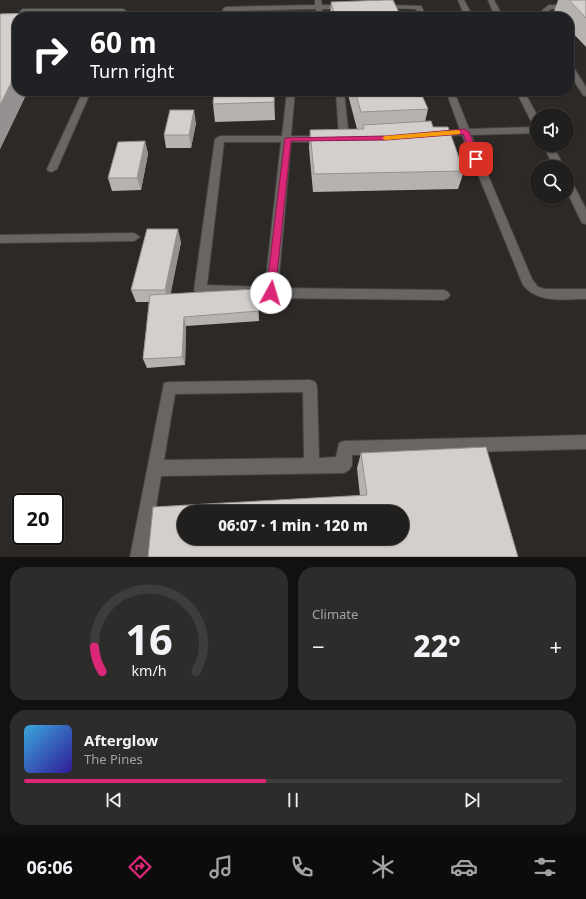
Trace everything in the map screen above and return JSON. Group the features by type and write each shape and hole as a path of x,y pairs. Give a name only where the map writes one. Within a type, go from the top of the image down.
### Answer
{"street":[{"path":"461,0 467,12"},
{"path":"491,0 497,12"},
{"path":"226,12 226,9 319,4 358,7"},
{"path":"373,7 419,7 421,12"},
{"path":"544,12 549,7 586,7"},
{"path":"23,11 123,11"},
{"path":"574,75 586,93"},
{"path":"52,169 85,96"},
{"path":"271,293 291,96"},
{"path":"340,96 344,139"},
{"path":"452,96 465,132 527,282 534,290 546,294 586,294"},
{"path":"523,96 530,110"},
{"path":"426,135 530,130"},
{"path":"358,138 220,139 200,290 271,293 444,295"},
{"path":"574,196 586,220"},
{"path":"0,239 134,237"},
{"path":"139,557 169,388 310,386 312,466"},
{"path":"155,468 344,465 344,448 586,442"}],"building":[{"path":"393,0 399,12 334,12 331,2"},
{"path":"569,0 586,0 586,18"},
{"path":"0,14 12,14 12,81 0,105"},
{"path":"214,96 274,96 274,102 213,104"},
{"path":"356,96 422,96 428,109 361,112"},
{"path":"170,110 194,110 189,135 164,135"},
{"path":"431,121 433,127 448,127 464,171 314,174 310,130 364,129 363,125"},
{"path":"145,141 137,178 108,178 118,142"},
{"path":"147,229 178,229 165,290 131,290"},
{"path":"257,289 259,311 184,317 182,357 143,359 150,295"},
{"path":"486,447 518,557 148,557 153,507 177,506 177,545 409,545 409,505 189,505 367,495 361,453"}],"slow traffic":[{"path":"385,138 458,132"}],"route":[{"path":"271,293 287,139 386,138 465,132 476,159"}]}
